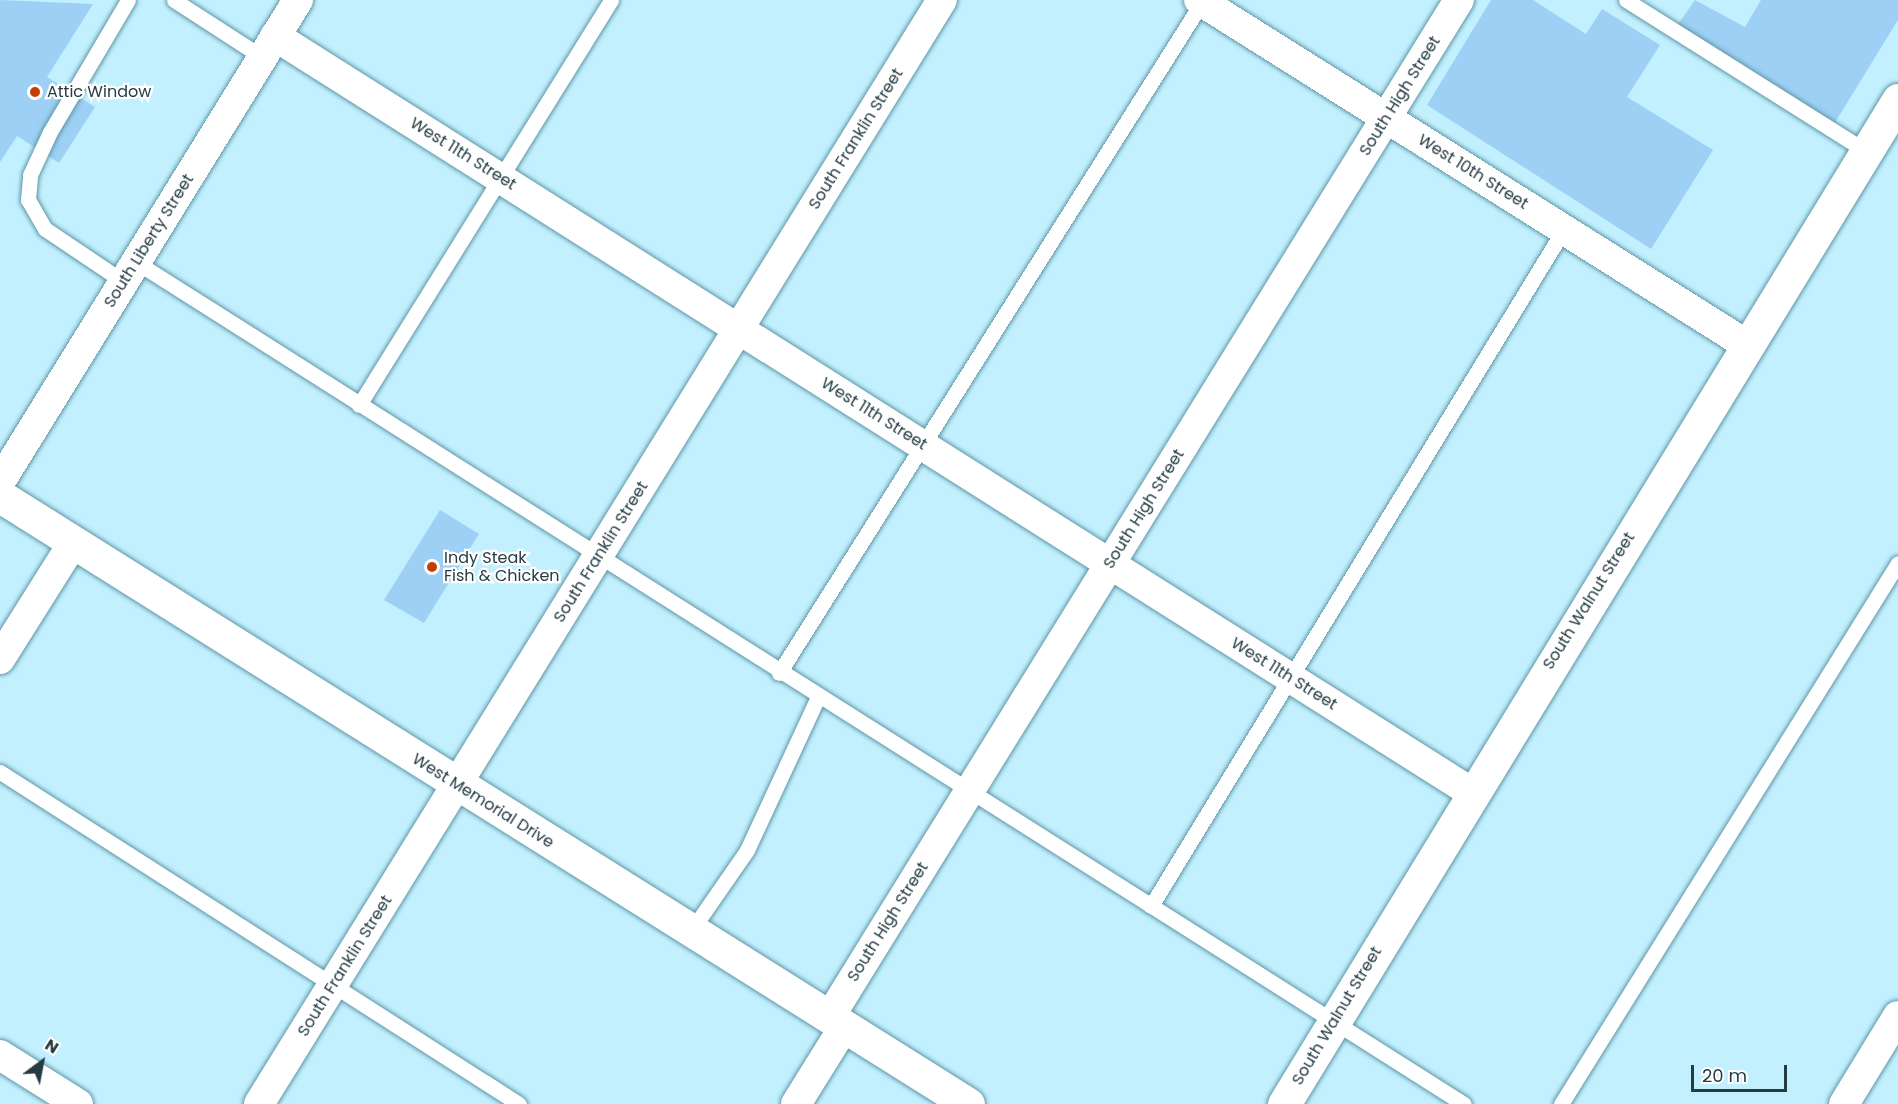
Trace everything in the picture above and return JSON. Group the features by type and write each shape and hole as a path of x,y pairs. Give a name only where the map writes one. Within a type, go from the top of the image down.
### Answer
{"main road":[{"name":"South Walnut Street","path":"1284,1104 1471,792 1898,100"},
{"name":"West Memorial Drive","path":"0,496 968,1104"}],"street":[{"name":"South Liberty Street","path":"0,483 298,0"},
{"name":"South Franklin Street","path":"259,1104 942,0"},
{"name":"South High Street","path":"796,1104 836,1023 968,793 1459,0"},
{"name":"West 10th Street","path":"1200,1 1747,345"},
{"name":"West 11th Street","path":"269,46 501,178 1471,792"},
{"path":"0,659 73,543"},
{"path":"1844,1104 1898,1016"},
{"path":"0,1055 78,1104"}],"lane":[{"path":"128,0 50,132 30,175 28,200 45,230 130,272 359,405 778,673 1464,1104"},
{"path":"174,0 269,46"},
{"path":"359,405 611,0"},
{"path":"1626,0 1866,151"},
{"path":"778,673 920,443 1200,1"},
{"path":"1151,906 1292,680 1564,229"},
{"path":"1561,1104 1898,563"},
{"path":"691,931 747,850 818,697"},
{"path":"0,772 519,1104"}],"building":[{"name":"Attic Window","path":"0,0 93,4 47,77 95,107 59,163 17,136 0,162"},
{"path":"1491,0 1533,0 1586,34 1602,9 1660,45 1627,97 1713,150 1651,249 1427,105"},
{"path":"1695,0 1745,27 1761,0 1898,0 1898,20 1831,129 1674,30"},
{"name":"Indy Steak Fish & Chicken","path":"440,510 479,534 424,623 384,600"}],"place":[{"name":"Attic Window","path":"35,92"},
{"name":"Indy Steak Fish & Chicken","path":"432,567"}]}
